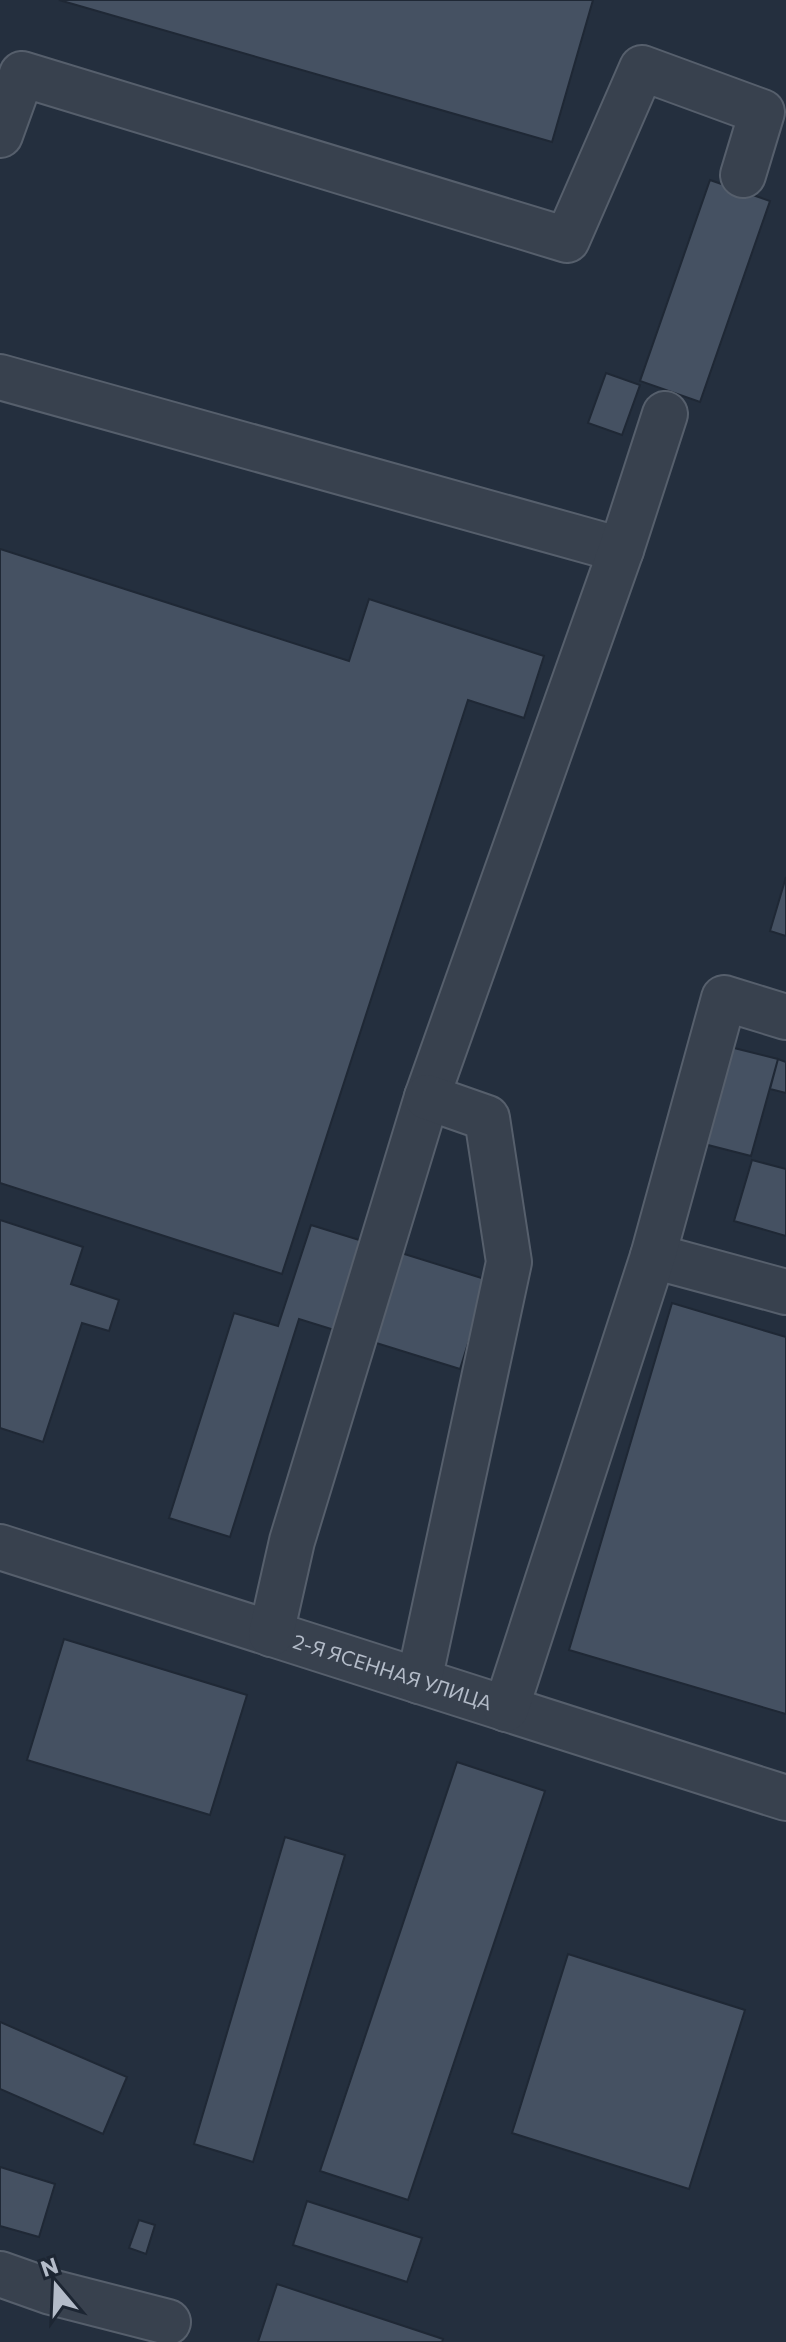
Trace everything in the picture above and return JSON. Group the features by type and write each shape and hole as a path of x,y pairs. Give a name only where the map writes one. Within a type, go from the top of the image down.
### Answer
{"street":[{"path":"0,135 22,74 567,240 642,68 762,112 743,175"},
{"path":"0,377 621,550"},
{"path":"271,1634 292,1541 427,1097 621,550 665,414"},
{"path":"506,1709 653,1256 724,998 786,1017"},
{"path":"419,1681 509,1262 487,1118 427,1097"},
{"path":"653,1256 786,1292"},
{"name":"2-Я ЯСЕННАЯ УЛИЦА","path":"0,1547 786,1798"},
{"path":"0,2274 51,2292 168,2322"}],"building":[{"path":"59,0 593,0 552,142"},
{"path":"710,180 770,201 700,402 640,381"},
{"path":"606,373 640,385 622,435 588,423"},
{"path":"0,549 349,661 369,599 544,656 524,718 468,700 282,1274 0,1183"},
{"path":"786,877 786,936 770,931"},
{"path":"730,1047 778,1059 751,1156 704,1144"},
{"path":"778,1059 786,1062 786,1093 770,1089"},
{"path":"752,1160 786,1169 786,1236 734,1221"},
{"path":"0,1220 83,1247 71,1284 119,1300 109,1331 82,1323 43,1442 0,1428"},
{"path":"311,1225 488,1280 460,1369 299,1319 230,1537 169,1518 234,1313 278,1326"},
{"path":"672,1303 786,1337 786,1714 569,1650"},
{"path":"64,1639 247,1695 210,1815 27,1760"},
{"path":"457,1762 545,1791 408,2200 320,2171"},
{"path":"285,1837 345,1855 253,2162 194,2144"},
{"path":"568,1954 745,2010 689,2189 512,2133"},
{"path":"0,2022 127,2077 103,2134 0,2089"},
{"path":"0,2167 55,2184 39,2237 0,2226"},
{"path":"307,2201 422,2238 407,2282 293,2245"},
{"path":"139,2220 155,2225 146,2254 129,2248"},
{"path":"277,2284 443,2339 442,2342 258,2342"}]}
